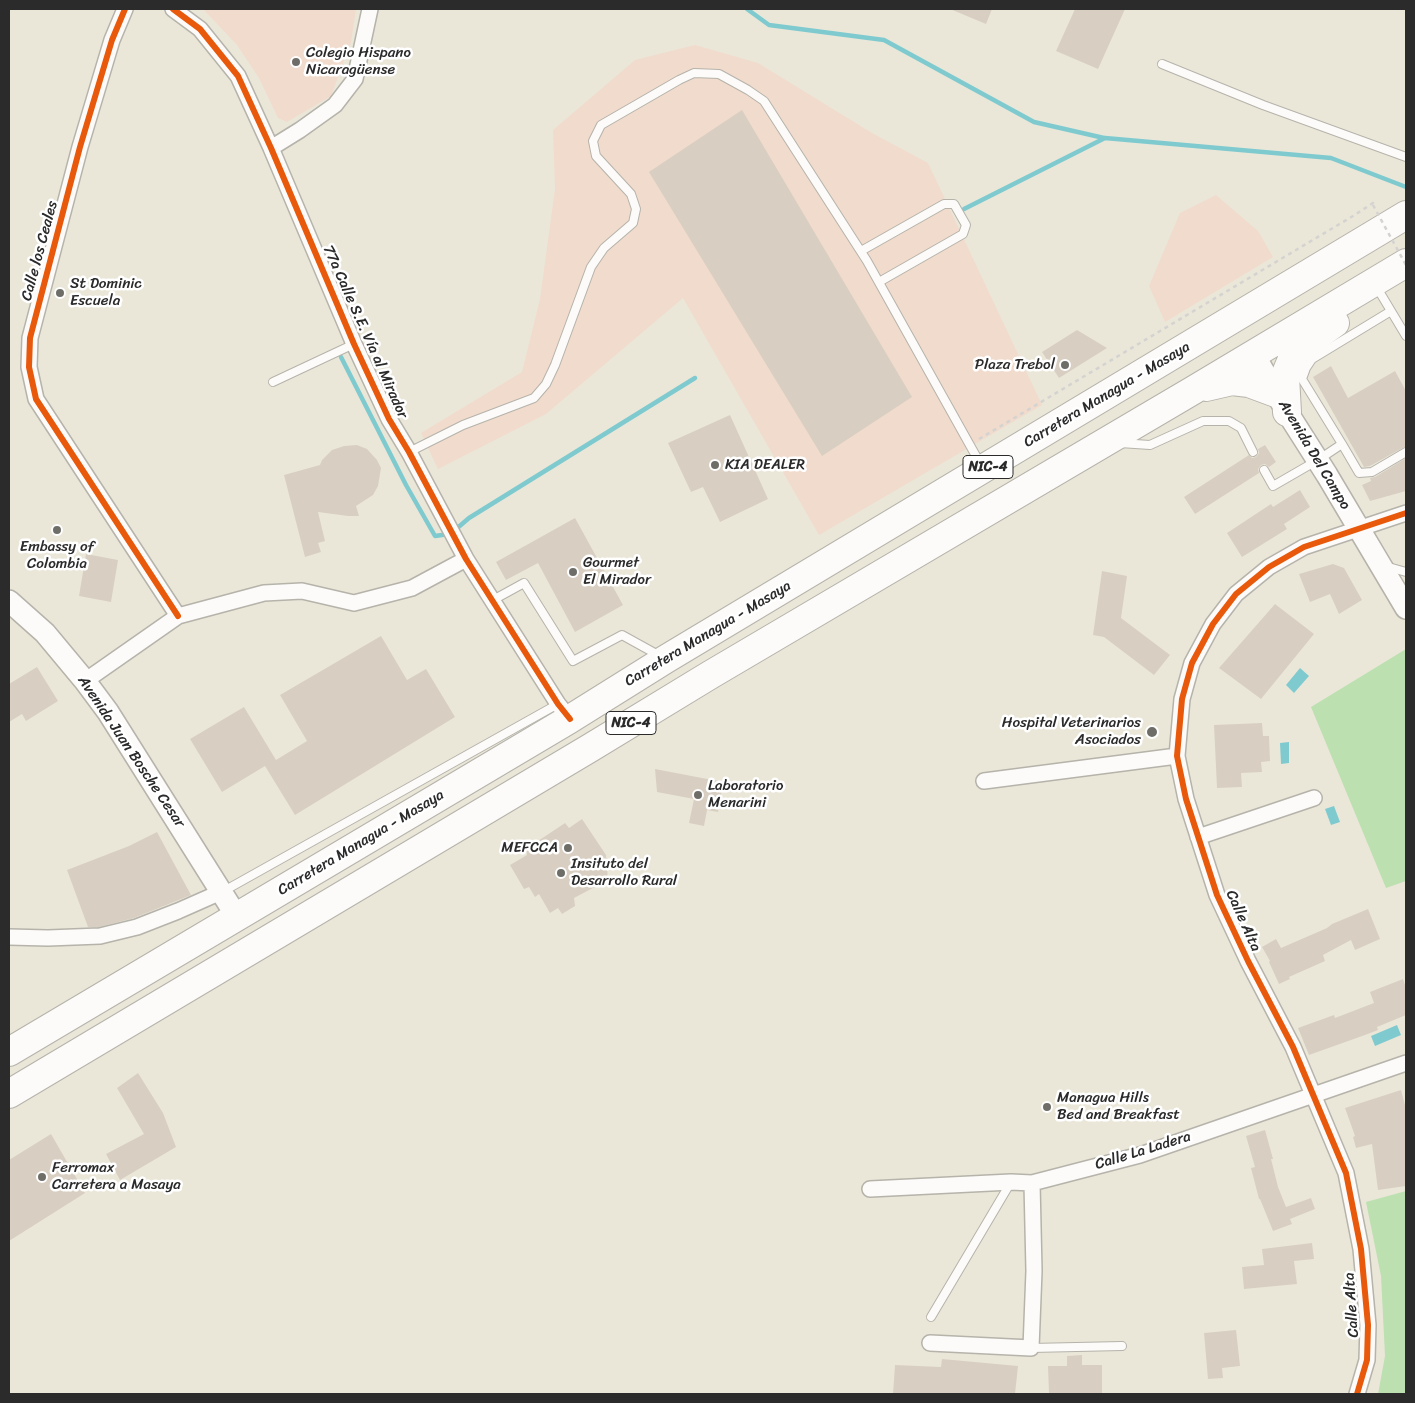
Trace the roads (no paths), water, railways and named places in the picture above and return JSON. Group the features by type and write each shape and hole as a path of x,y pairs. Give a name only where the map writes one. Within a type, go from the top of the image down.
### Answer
{"highway":[{"name":"Carretera Managua - Masaya","path":"9,1052 237,917 564,711 666,659 1096,402 1378,217 1406,215"},
{"path":"1096,402 1138,390 1180,364 1216,345 1234,343 1253,353 1253,331 1263,316 1361,258 1378,217"},
{"name":"NIC-4","path":"9,1094 710,675 1406,264"},
{"path":"1192,391 1232,381 1249,383 1282,402 1284,376 1295,352 1337,322 1370,284"},
{"path":"449,832 459,814 486,786 554,741 563,730 564,711 587,721 642,692 710,675"}],"street":[{"name":"Calle los Ceales","path":"125,9 112,40 80,147 30,338 29,367 36,399 178,616"},
{"name":"77a Calle S.E. Vía al Mirador","path":"173,9 200,29 238,76 271,148 354,344 389,419 409,452 466,560 564,711"},
{"path":"271,148 335,105 354,79 370,9"},
{"name":"Avenida Del Campo","path":"1253,353 1406,608"},
{"name":"Calle Alta","path":"1357,1394 1366,1360 1368,1325 1361,1249 1346,1173 1293,1048 1248,961 1217,894 1186,799 1177,756 1182,700 1192,663 1214,624 1236,594 1269,567 1304,547 1406,513"},
{"path":"85,682 178,616 264,593 302,590 354,603 412,588 466,560"},
{"name":"Avenida Juan Bosche Cesar","path":"9,601 45,633 108,712 237,917"},
{"path":"984,781 1177,756"},
{"path":"1198,837 1314,798"},
{"path":"9,937 100,936 136,927 222,892"},
{"name":"Calle La Ladera","path":"870,1189 1011,1182 1032,1183 1140,1155 1406,1063"},
{"path":"930,1343 1031,1348 1034,1271 1032,1183"}],"lane":[{"path":"1162,64 1263,105 1406,157"},
{"path":"409,452 463,425 534,398 546,384 555,366 591,267 604,248 633,223 636,209 631,194 596,156 593,141 600,125 694,74 719,74 764,101 879,282 984,469"},
{"path":"860,251 944,204 954,204 966,225 963,234 879,282"},
{"path":"1370,284 1391,311 1406,336"},
{"path":"1391,311 1312,359 1302,378 1359,473 1372,472 1406,452"},
{"path":"273,382 354,344"},
{"path":"1105,442 1150,446 1203,421 1229,421 1241,428 1253,452"},
{"path":"1264,470 1272,486 1342,444"},
{"path":"1382,569 1392,568 1406,572"},
{"path":"493,600 524,583 572,661 622,635 666,659"},
{"path":"222,892 564,711"},
{"path":"931,1317 1011,1182"},
{"path":"1031,1348 1122,1346"}],"water":[{"path":"1300,668 1309,676 1294,693 1286,685"},
{"path":"1289,742 1289,763 1281,764 1280,743"},
{"path":"1334,806 1340,822 1331,825 1325,809"},
{"path":"1397,1025 1401,1035 1375,1046 1371,1036"}],"waterway":[{"path":"747,9 769,25 884,40 1034,122 1104,138"},
{"path":"964,209 1105,138 1331,158 1406,187"},
{"path":"341,357 406,485 435,536 449,534"},
{"path":"455,530 469,518 695,378"}],"place":[{"name":"Colegio Hispano Nicaragüense","path":"296,62"},
{"name":"St Dominic Escuela","path":"60,293"},
{"name":"Plaza Trebol","path":"1065,365"},
{"name":"KIA DEALER","path":"715,465"},
{"name":"Embassy of Colombia","path":"57,530"},
{"name":"Gourmet El Mirador","path":"573,572"},
{"name":"Hospital Veterinarios Asociados","path":"1152,732"},
{"name":"Laboratorio Menarini","path":"698,795"},
{"name":"MEFCCA","path":"568,848"},
{"name":"Insituto del Desarrollo Rural","path":"561,873"},
{"name":"Managua Hills Bed and Breakfast","path":"1047,1107"},
{"name":"Ferromax Carretera a Masaya","path":"42,1177"}]}
